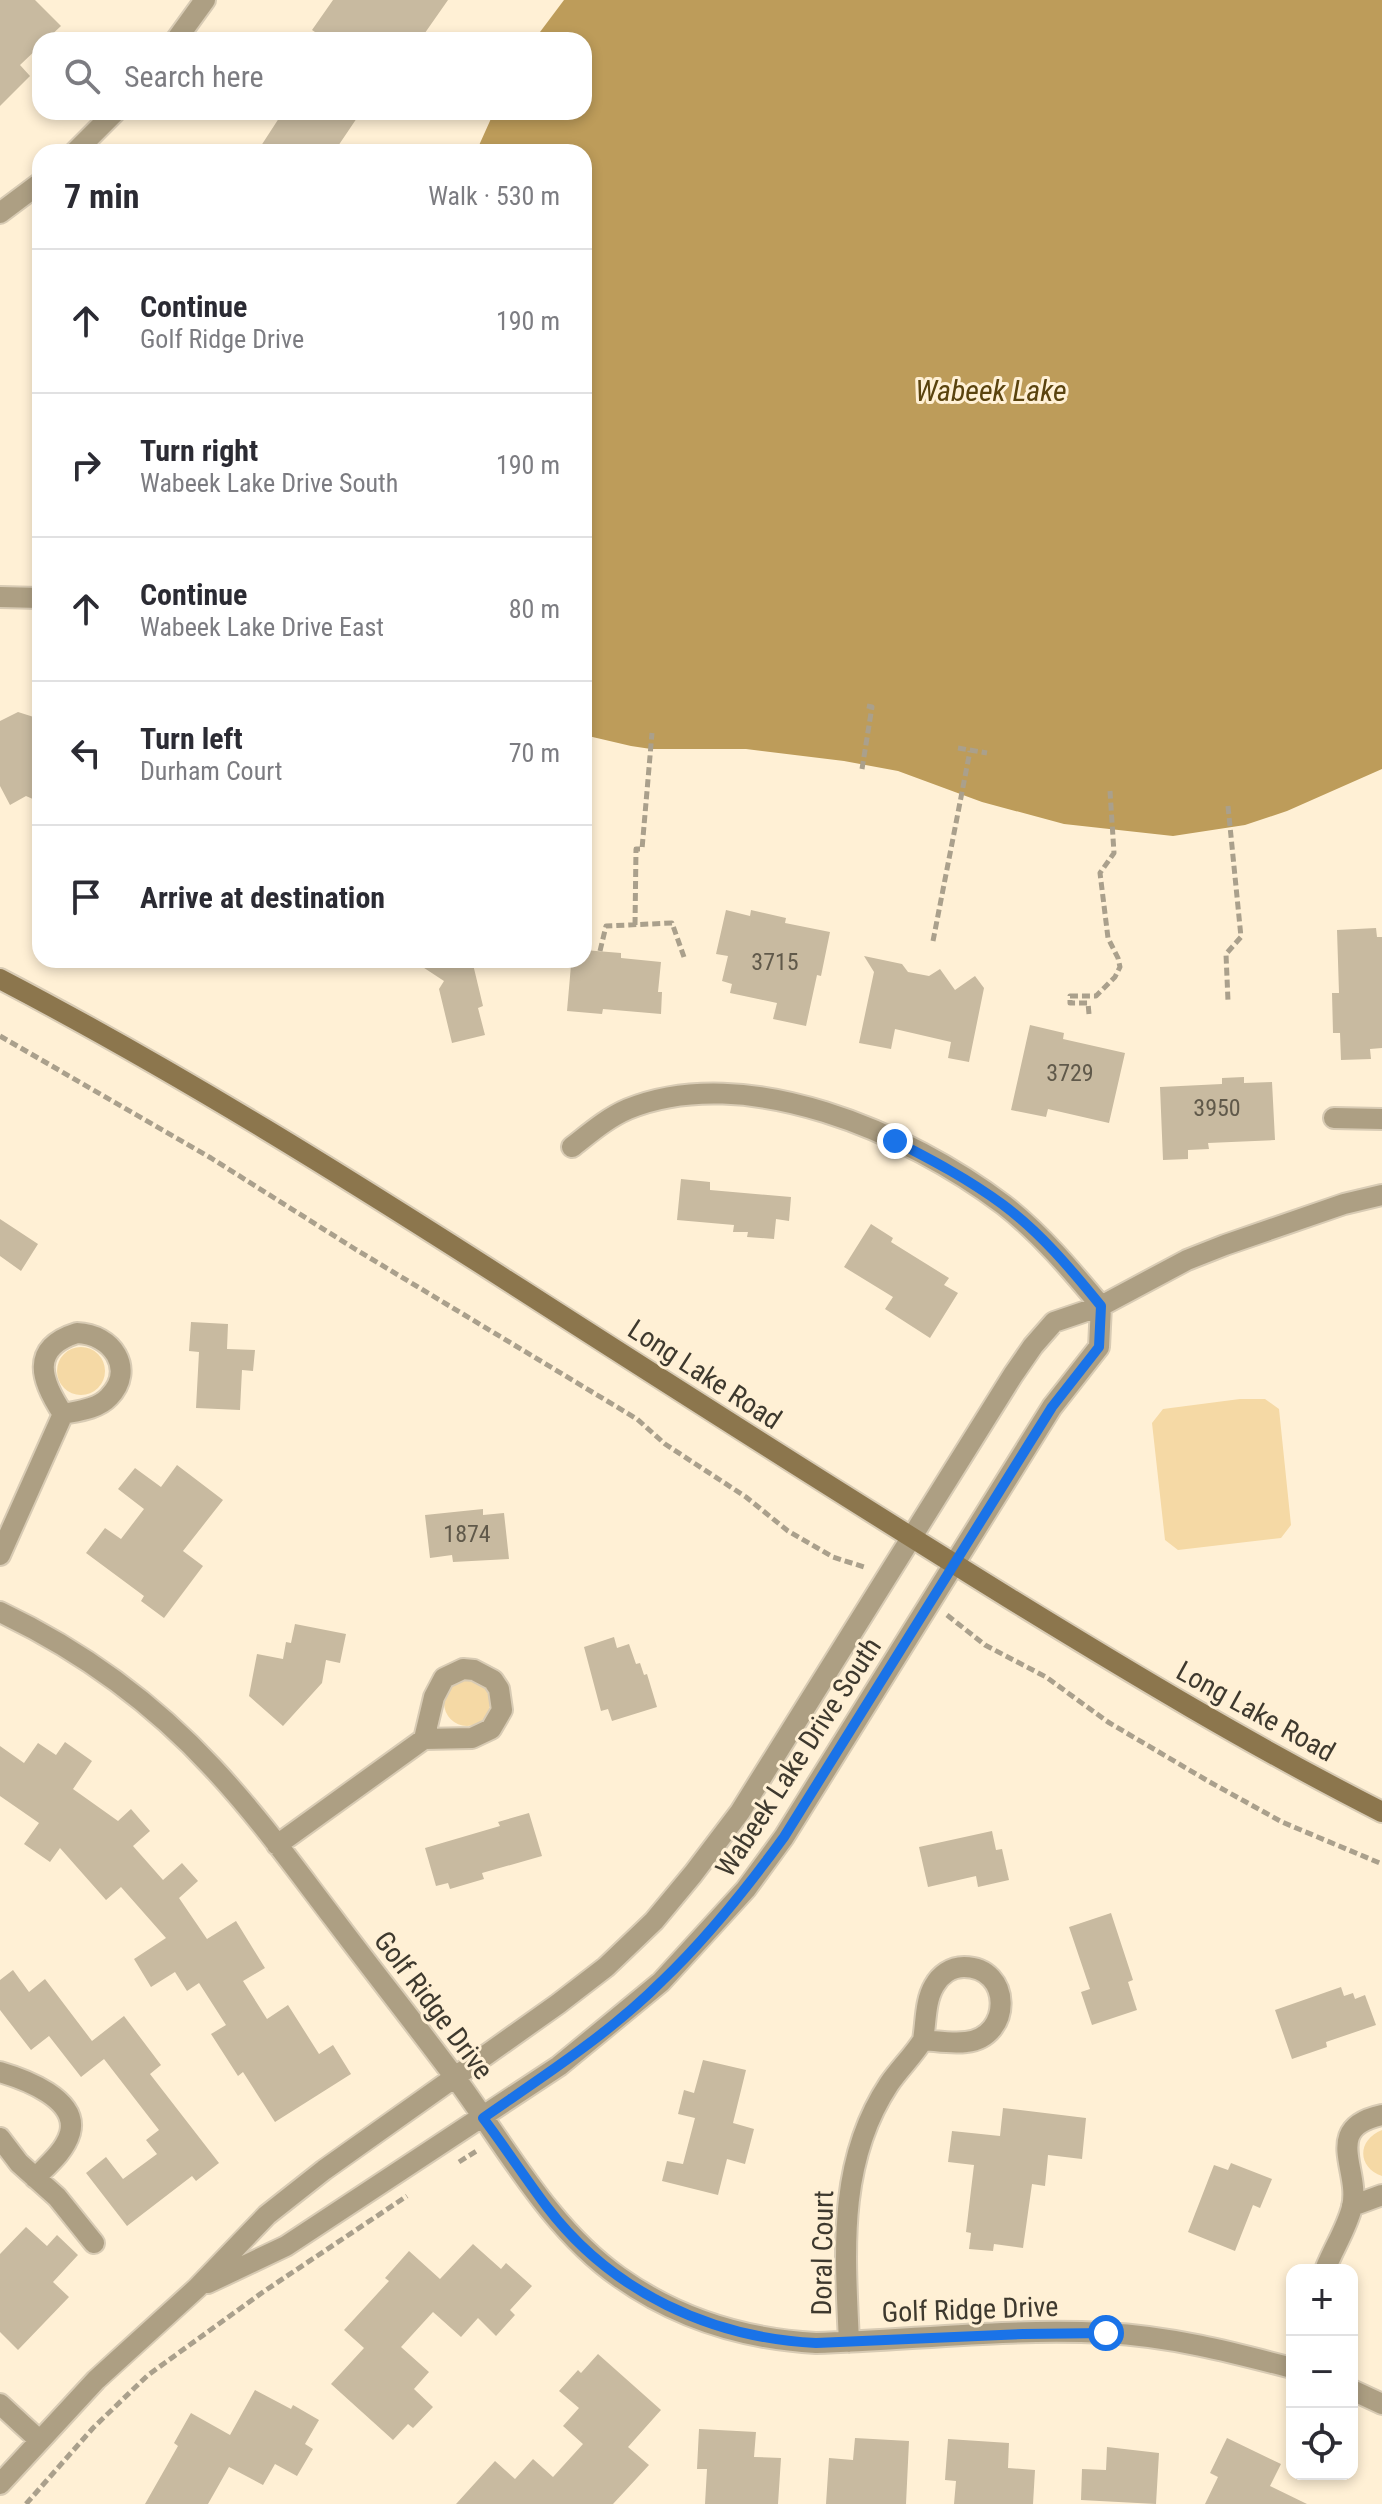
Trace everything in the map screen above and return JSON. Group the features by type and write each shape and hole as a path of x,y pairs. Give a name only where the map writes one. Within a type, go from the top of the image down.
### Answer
{"main road":[{"name":"Long Lake Road","path":"0,979 204,1092 437,1236 910,1537 1127,1670 1382,1812"}],"street":[{"path":"182,32 205,0"},
{"path":"83,144 107,120"},
{"path":"0,213 32,189"},
{"path":"0,597 32,598"},
{"path":"572,1147 602,1123 627,1110 693,1093 759,1098 826,1113 856,1123 927,1158 1003,1205 1066,1263 1101,1306"},
{"path":"1334,1118 1382,1119"},
{"name":"Wabeek Lake Drive South","path":"0,2484 96,2380 197,2288 267,2215 324,2170 606,1967 654,1921 740,1812 910,1537 1033,1346 1054,1322 1101,1306 1212,1250 1316,1213 1382,1195"},
{"name":"Wabeek Lake Drive South","path":"197,2288 286,2246 483,2118 559,2066 619,2020 661,1982 746,1889 784,1837 1052,1407 1099,1347 1101,1306"},
{"path":"0,1555 63,1414"},
{"name":"Golf Ridge Drive","path":"0,1612 73,1652 160,1716 214,1768 277,1845 563,2225 617,2276 655,2299 694,2319 741,2334 785,2342 1106,2333 1194,2344 1286,2366"},
{"path":"277,1845 424,1739"},
{"name":"Doral Court","path":"849,2342 845,2225 854,2167 873,2113 890,2083 923,2040 930,1996 940,1978 959,1967 981,1970 991,1977 1002,2001 998,2022 989,2033 967,2042 923,2040"},
{"path":"0,2072 49,2093 61,2104 71,2123 64,2146 35,2178"},
{"path":"1328,2264 1352,2206 1346,2157 1348,2141 1353,2130 1366,2119 1382,2115"},
{"path":"0,2138 19,2163 57,2197 94,2243"},
{"path":"1352,2206 1382,2195"},
{"path":"1358,2393 1382,2404"},
{"path":"0,2404 39,2440"}],"path":[{"path":"862,769 872,707 863,705"},
{"path":"635,925 636,849 642,849 652,733"},
{"path":"958,748 987,753"},
{"path":"933,941 970,751"},
{"path":"1089,1014 1088,1003 1070,1003 1070,996 1096,996 1115,977 1120,967 1108,938 1100,873 1114,853 1110,791"},
{"path":"1228,806 1241,937 1226,954 1228,1001"},
{"path":"600,951 606,926 672,923 684,957"},
{"path":"0,1036 211,1158 343,1242 637,1419 693,1465 746,1497 788,1531 833,1557 866,1567"},
{"path":"951,1618 985,1645 1046,1677 1108,1722 1208,1781 1282,1822 1382,1864"},
{"path":"456,2164 478,2150"},
{"path":"26,2504 93,2428 148,2375 263,2292 409,2195"}],"shaded area":[{"path":"81,1347 98,1354 105,1371 98,1388 81,1395 64,1388 57,1371 64,1354"},
{"path":"1240,1399 1265,1399 1279,1409 1291,1525 1281,1538 1178,1550 1165,1540 1152,1423 1163,1409"},
{"path":"467,1680 483,1687 490,1703 483,1719 467,1726 451,1719 444,1703 451,1687"},
{"path":"1382,2130 1382,2176 1368,2166 1363,2153 1368,2140"}],"water":[{"name":"Wabeek Lake","path":"564,0 1382,0 1382,769 1287,811 1245,825 1173,836 1064,824 982,802 898,771 844,761 746,749 651,749 592,737 592,144 480,144 490,120 592,120 592,32 540,32"}],"building":[{"path":"0,0 35,0 61,26 55,32 32,32 32,54 20,65 30,76 0,106"},
{"path":"333,0 448,0 426,32 312,30"},
{"path":"278,120 356,120 339,144 262,144"},
{"path":"18,712 32,716 32,799 26,796 10,805 0,786 0,721"},
{"path":"726,910 750,916 751,910 786,918 785,923 830,932 806,1026 773,1019 777,1003 730,993 732,984 722,981 728,956 716,954"},
{"path":"1376,928 1377,937 1382,937 1382,1048 1370,1049 1371,1059 1341,1060 1340,1033 1333,1033 1332,993 1339,993 1337,930"},
{"path":"592,951 621,953 621,958 661,962 658,992 662,992 661,1014 603,1009 602,1014 567,1011 571,968 592,968"},
{"path":"864,956 902,964 908,972 929,976 940,969 955,990 975,976 984,988 969,1062 948,1058 951,1042 895,1029 891,1049 859,1043 874,972"},
{"path":"424,968 474,968 483,1006 478,1008 485,1035 452,1043 439,989 444,981"},
{"path":"1030,1025 1064,1033 1063,1039 1125,1053 1109,1123 1048,1109 1046,1117 1011,1110"},
{"path":"1244,1077 1244,1083 1272,1082 1275,1140 1208,1143 1209,1149 1188,1150 1188,1159 1163,1160 1160,1087 1222,1084 1222,1078"},
{"path":"681,1179 710,1182 710,1190 791,1197 789,1221 776,1219 774,1239 747,1237 748,1232 733,1232 734,1225 677,1220"},
{"path":"0,1219 38,1244 21,1271 0,1256"},
{"path":"871,1224 893,1238 891,1242 949,1278 944,1285 958,1293 930,1338 885,1309 893,1297 844,1267"},
{"path":"191,1322 228,1324 227,1349 255,1350 253,1371 242,1370 240,1410 196,1408 199,1352 189,1351"},
{"path":"177,1465 223,1500 183,1551 203,1566 164,1618 141,1601 144,1596 86,1553 105,1528 121,1539 144,1509 118,1489 135,1468 161,1487"},
{"path":"483,1509 483,1515 504,1513 509,1559 453,1562 452,1555 430,1558 425,1515"},
{"path":"295,1624 346,1634 340,1663 326,1660 322,1683 283,1726 249,1696 257,1654 283,1659 286,1642 291,1643"},
{"path":"614,1637 617,1648 629,1644 636,1664 640,1663 644,1675 647,1674 657,1707 612,1721 608,1709 601,1711 584,1647"},
{"path":"65,1742 92,1761 73,1789 118,1821 131,1809 150,1831 133,1846 163,1880 182,1863 198,1881 179,1898 207,1939 236,1921 265,1968 243,1981 267,2019 288,2005 319,2054 333,2045 351,2074 275,2122 243,2072 238,2076 211,2034 226,2025 199,1983 187,1991 175,1972 151,1987 134,1959 166,1938 121,1887 106,1900 60,1848 50,1862 24,1844 39,1823 0,1796 0,1746 24,1763 38,1743 56,1755"},
{"path":"529,1813 542,1856 482,1873 484,1879 450,1889 448,1883 436,1886 425,1848 500,1826 498,1822"},
{"path":"992,1831 996,1850 1002,1849 1009,1880 978,1887 976,1876 928,1887 919,1847"},
{"path":"1111,1913 1133,1980 1128,1982 1137,2010 1092,2025 1081,1992 1090,1989 1069,1927"},
{"path":"13,1970 29,1992 45,1979 92,2041 124,2016 161,2065 150,2074 219,2163 196,2181 192,2176 127,2226 86,2173 106,2157 123,2179 157,2154 146,2140 159,2130 104,2059 81,2077 49,2036 31,2050 0,2010 0,1980"},
{"path":"1341,1987 1344,1996 1353,1993 1355,1999 1365,1995 1376,2025 1326,2042 1327,2047 1292,2059 1275,2010"},
{"path":"703,2060 746,2070 733,2123 754,2129 745,2164 727,2159 718,2195 662,2181 667,2161 683,2164 695,2118 678,2114 684,2090 694,2093"},
{"path":"1003,2108 1086,2118 1082,2159 1048,2155 1045,2186 1032,2184 1023,2248 994,2244 993,2251 969,2249 971,2233 966,2232 974,2165 948,2162 952,2131 1000,2136"},
{"path":"1231,2163 1272,2179 1260,2208 1253,2205 1235,2251 1188,2232 1214,2165 1228,2170"},
{"path":"26,2227 47,2246 57,2235 78,2255 53,2282 69,2297 18,2350 0,2332 0,2254"},
{"path":"473,2244 501,2269 506,2263 532,2286 510,2310 515,2315 496,2336 478,2318 461,2337 433,2312 401,2347 429,2372 414,2389 433,2407 413,2428 408,2424 393,2440 331,2384 364,2348 344,2330 389,2281 385,2278 409,2251 440,2279"},
{"path":"598,2354 661,2410 628,2447 649,2465 613,2504 456,2504 495,2461 515,2479 533,2459 553,2477 583,2444 563,2426 579,2408 559,2391"},
{"path":"255,2390 291,2409 293,2405 319,2420 305,2444 313,2449 297,2476 275,2464 263,2485 229,2467 208,2504 145,2504 178,2446 174,2443 191,2413 230,2435"},
{"path":"699,2429 756,2432 754,2457 781,2458 778,2504 705,2504 707,2469 697,2469"},
{"path":"855,2438 909,2441 906,2504 826,2504 829,2458 853,2460"},
{"path":"1227,2438 1281,2464 1270,2486 1307,2504 1205,2504 1218,2477 1210,2473"},
{"path":"948,2439 1009,2443 1008,2468 1035,2470 1033,2504 954,2504 956,2481 945,2480"},
{"path":"1107,2447 1159,2453 1156,2504 1081,2500 1082,2469 1106,2470"}],"route":[{"path":"895,1141 970,1182 1003,1205 1066,1263 1101,1306 1099,1347 1052,1407 784,1837 746,1889 661,1982 619,2020 483,2118 548,2208 584,2247 617,2276 694,2319 741,2334 785,2342 1106,2333"}]}
